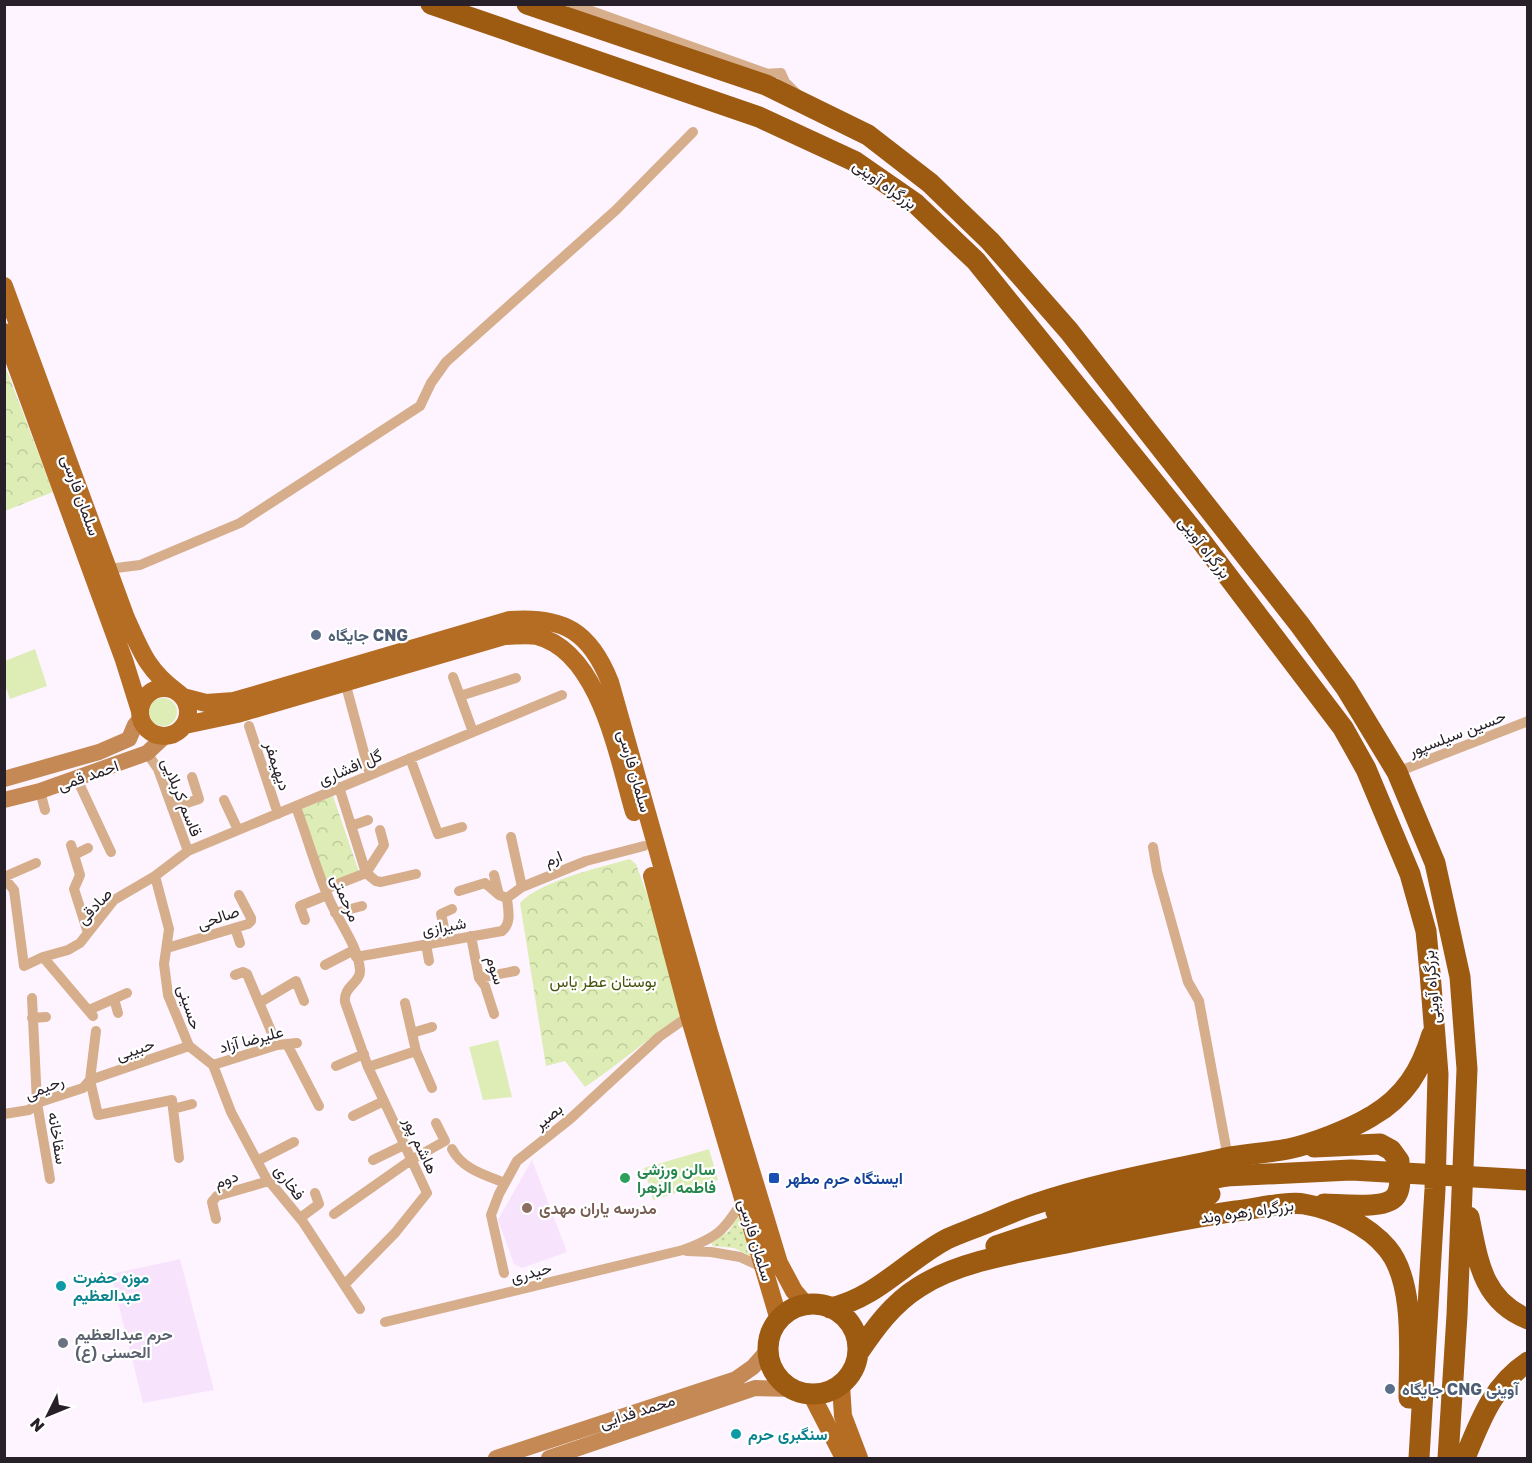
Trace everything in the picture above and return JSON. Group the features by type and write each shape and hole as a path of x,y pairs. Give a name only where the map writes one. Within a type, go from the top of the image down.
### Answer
{"highway":[{"name":"بزرگراه آوینی","path":"431,4 759,117 854,161 916,204 976,261 1196,534 1343,728 1366,769 1410,874 1426,931 1438,1074 1435,1189 1419,1458"},
{"name":"بزرگراه آوینی","path":"527,4 766,85 868,135 930,183 990,240 1069,331 1300,625 1346,688 1397,772 1435,863 1460,977 1467,1069 1448,1458"},
{"name":"بزرگراه زهره وند","path":"858,1353 881,1319 899,1302 919,1287 1001,1244 1227,1175 1347,1129 1372,1116 1393,1102 1408,1087 1419,1069 1435,1025"},
{"path":"1291,1149 1380,1144 1391,1150 1399,1161 1398,1194 1392,1201 1382,1205 1302,1203"},
{"name":"بزرگراه زهره وند","path":"830,1308 846,1305 861,1298 910,1262 947,1239 995,1229 1047,1214 1227,1175 1351,1170 1527,1180"},
{"name":"بزرگراه زهره وند","path":"1227,1175 1287,1185 1351,1183 1527,1194"},
{"path":"1462,1185 1478,1260 1486,1282 1497,1299 1512,1313 1527,1319"},
{"name":"بزرگراه زهره وند","path":"956,1268 1033,1249 1192,1218 1302,1203 1343,1217 1371,1233 1388,1249 1403,1276 1408,1306 1411,1458"},
{"path":"806,1305 830,1308 840,1313 854,1329 858,1353 855,1364 849,1376 840,1385 821,1393 802,1392 784,1382 770,1361 768,1349 773,1328 787,1313 806,1305"},
{"path":"1465,1458 1494,1395 1506,1379 1527,1362"}],"main road":[{"name":"سلمان فارسی","path":"4,286 108,569 142,653 153,671 180,694 206,704 234,701 510,620 536,618 561,624 583,638 600,658 610,682 709,1032 779,1263 794,1291 806,1305"},
{"name":"سلمان فارسی","path":"4,332 124,660 140,715"},
{"name":"سلمان فارسی","path":"185,725 237,714 504,636 535,635 553,642 568,653 583,670 599,698 644,846 689,1016 779,1320"},
{"path":"156,689 171,689 180,694 188,710 185,725 172,735 164,737 149,732 140,715 145,698 156,689"},
{"path":"840,1385 843,1416 859,1458"},
{"path":"802,1392 844,1458"}],"street":[{"path":"572,4 768,74"},
{"path":"732,73 780,73 790,88 809,105"},
{"path":"108,569 140,565 240,523 420,406 431,383 446,362 616,210 693,132"},
{"path":"453,677 473,732"},
{"path":"460,696 516,678"},
{"path":"345,682 370,775"},
{"name":"گل افشاری","path":"155,876 188,851 562,695"},
{"name":"احمد قمی","path":"4,779 99,752 129,739 140,715"},
{"name":"حسین سیلسپور","path":"1397,772 1527,721"},
{"name":"دیهیمفر","path":"249,726 278,814"},
{"name":"احمد قمی","path":"4,800 77,779 147,753 164,737"},
{"name":"قاسم کربلایی","path":"147,753 158,769 188,851"},
{"path":"410,758 438,834 462,827"},
{"path":"172,808 199,799 192,777"},
{"path":"77,779 111,852"},
{"name":"مرحمتی","path":"339,787 366,873"},
{"path":"40,791 45,810"},
{"path":"224,800 238,830"},
{"name":"مرحمتی","path":"296,807 326,892 355,954"},
{"path":"351,826 368,820"},
{"path":"304,920 300,906 366,873 384,845 380,830"},
{"path":"511,837 522,886"},
{"name":"ارم","path":"503,897 522,886 586,861 644,846"},
{"path":"1153,847 1157,871 1188,982 1199,1001 1227,1175"},
{"path":"88,848 73,850 80,875 74,888 88,933"},
{"path":"4,877 36,863"},
{"path":"366,873 381,882 416,874"},
{"path":"494,875 503,897"},
{"name":"صادقی","path":"4,877 14,890 24,966 74,946 88,933 114,900 155,876"},
{"name":"حسینی","path":"155,876 169,929 164,964 168,995 189,1046 213,1065"},
{"path":"463,887 485,883 503,897"},
{"name":"صالحی","path":"167,948 251,921 239,895"},
{"name":"شیرازی","path":"325,965 355,954 502,931 507,927 509,920 503,897"},
{"path":"335,913 362,906"},
{"path":"447,940 441,914 452,909"},
{"path":"235,928 240,943"},
{"name":"سوم","path":"471,936 479,978 485,986 494,1014"},
{"path":"426,944 429,962"},
{"name":"هاشم پور","path":"345,1284 395,1233 427,1193 368,1067 344,996 359,976 360,970 355,954"},
{"path":"48,955 91,1013 127,993"},
{"path":"479,978 515,971"},
{"path":"235,975 246,972 259,1003 287,1044 287,1057 318,1106"},
{"path":"259,1003 296,981 304,1000"},
{"name":"سقاخانه","path":"32,998 37,1102 50,1179"},
{"path":"114,999 118,1013"},
{"path":"405,1003 416,1051 432,1088"},
{"name":"بصیر","path":"504,1273 491,1215 517,1161 570,1119 659,1037 689,1016"},
{"path":"32,1018 46,1017"},
{"path":"412,1033 432,1028"},
{"path":"96,1031 90,1080 98,1115 172,1100 179,1158"},
{"name":"علیرضا آزاد","path":"213,1065 287,1044"},
{"name":"حبیبی","path":"90,1080 189,1046"},
{"path":"368,1067 416,1051"},
{"path":"336,1066 364,1054"},
{"name":"فخاری","path":"213,1065 231,1112 269,1181 300,1218 360,1309"},
{"name":"رحیمی","path":"4,1114 29,1110 37,1102 83,1088 90,1080"},
{"path":"353,1116 384,1101"},
{"path":"173,1109 192,1104"},
{"path":"334,1214 411,1160 445,1141 436,1123"},
{"path":"257,1161 294,1142"},
{"path":"373,1160 404,1145"},
{"path":"452,1149 455,1157 466,1166 505,1183"},
{"name":"دوم","path":"216,1219 212,1202 217,1196 269,1181"},
{"path":"300,1218 318,1204 315,1193"},
{"path":"683,1250 723,1230 743,1200"},
{"path":"683,1250 734,1255 765,1268"},
{"name":"حیدری","path":"385,1322 683,1250"},
{"name":"محمد فدایی","path":"496,1458 736,1379 753,1368 768,1349"},
{"name":"محمد فدایی","path":"553,1458 755,1388 802,1392"}],"shaded area":[{"name":"مدرسه یاران مهدی","path":"532,1160 567,1252 522,1268 514,1264 498,1220"},
{"path":"180,1259 214,1390 143,1403 111,1274"}],"green space":[{"path":"4,363 53,492 5,511 4,511"},
{"path":"35,649 47,686 10,699 5,685 5,661"},
{"path":"163,698 173,702 177,712 173,722 163,726 153,722 149,712 153,702"},
{"path":"333,796 359,872 327,885 302,809"},
{"name":"بوستان عطر یاس","path":"630,859 636,864 663,938 680,1006 679,1018 585,1087 565,1061 546,1066 520,903 529,895 556,882"},
{"path":"498,1040 512,1097 483,1100 469,1047"},
{"path":"709,1149 718,1180 653,1200 644,1168"},
{"path":"738,1215 750,1256 734,1248 713,1246 711,1243 729,1231"}],"place":[{"name":"جایگاه CNG","path":"316,635"},
{"name":"سالن ورزشی فاطمه الزهرا","path":"625,1178"},
{"name":"ایستگاه حرم مطهر","path":"774,1178"},
{"name":"مدرسه یاران مهدی","path":"527,1208"},
{"name":"موزه حضرت عبدالعظیم","path":"61,1286"},
{"name":"حرم عبدالعظیم الحسنی (ع)","path":"63,1343"},
{"name":"جایگاه CNG آوینی","path":"1390,1389"},
{"name":"سنگبری حرم","path":"736,1434"}]}
